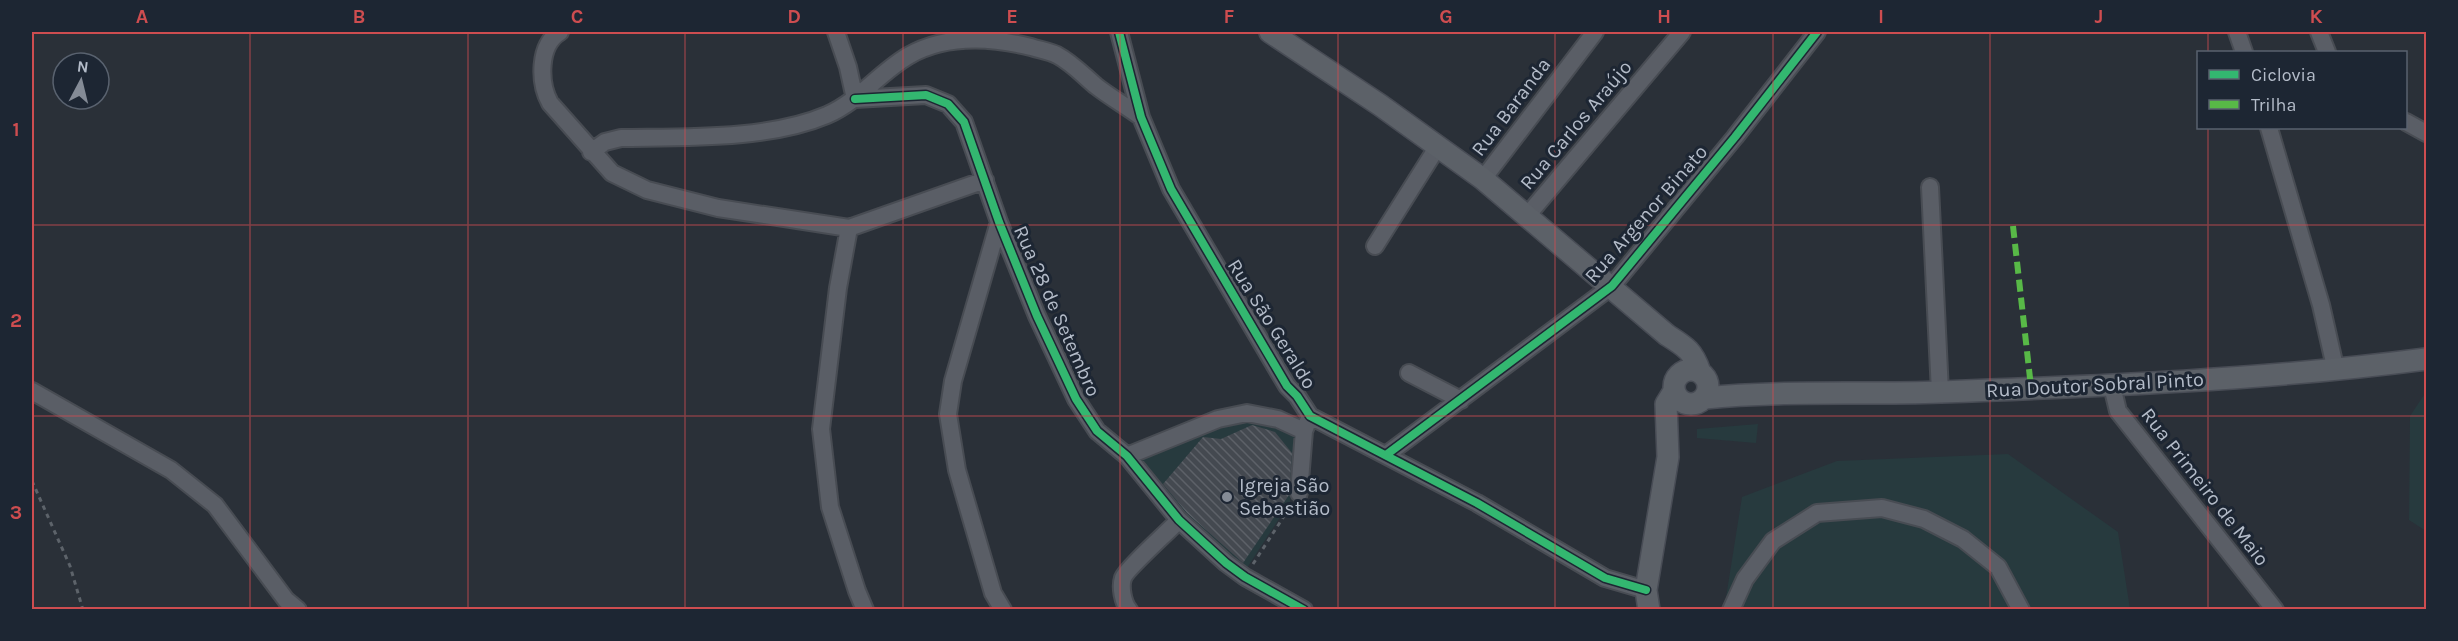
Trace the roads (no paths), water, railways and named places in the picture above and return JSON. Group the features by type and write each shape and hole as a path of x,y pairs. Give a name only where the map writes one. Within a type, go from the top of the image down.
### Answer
{"main road":[{"path":"1270,32 1483,179 1612,286 1667,335 1689,350 1691,388 1678,418 1666,432 1668,457 1647,599"},
{"path":"1667,335 1691,388"},
{"name":"Rua Doutor Sobral Pinto","path":"1691,388 1762,392 1940,392 2112,386 2336,371 2427,359"}],"street":[{"path":"560,32 550,38 544,54 544,92 550,103 612,173 647,190 718,208 849,228 985,180"},
{"path":"836,32 855,99"},
{"name":"Rua São Geraldo","path":"1119,32 1141,117 1171,189 1287,386 1297,396 1307,423 1386,455 1477,502 1605,578 1647,599"},
{"name":"Rua Baranda","path":"1483,179 1594,32"},
{"name":"Rua Carlos Araújo","path":"1526,217 1682,32"},
{"name":"Rua Argenor Binato","path":"1386,455 1612,286 1735,137 1817,32"},
{"path":"2237,32 2244,51"},
{"path":"2319,32 2327,51"},
{"path":"591,152 605,142 621,138 757,132 795,126 829,114 855,99 908,56 948,36 1008,41 1054,53 1074,65 1096,86 1141,117"},
{"name":"Rua 28 de Setembro","path":"855,99 926,95 948,104 964,122 999,222 1037,316 1076,399 1097,431 1126,456 1179,520 1245,577 1304,609"},
{"path":"2407,123 2427,133"},
{"path":"2269,129 2321,305 2336,371"},
{"path":"1375,246 1438,146"},
{"path":"1930,187 1940,392"},
{"path":"999,222 952,381 948,414 957,470 993,593 1003,609"},
{"path":"849,228 838,288 821,429 830,507 865,609"},
{"path":"1409,373 1461,400"},
{"name":"Rua Primeiro de Maio","path":"2112,386 2118,411 2275,609"},
{"path":"32,392 90,423 180,477 215,506 286,600 298,609"},
{"path":"1126,456 1218,419 1247,412 1307,423 1299,493"},
{"path":"1731,609 1745,579 1773,541 1817,513 1882,508 1924,519 1963,539 1998,567 2021,609"},
{"path":"1129,609 1126,606 1122,586 1126,574 1179,520"}],"place":[{"name":"Igreja São Sebastião","path":"1227,497"}]}
